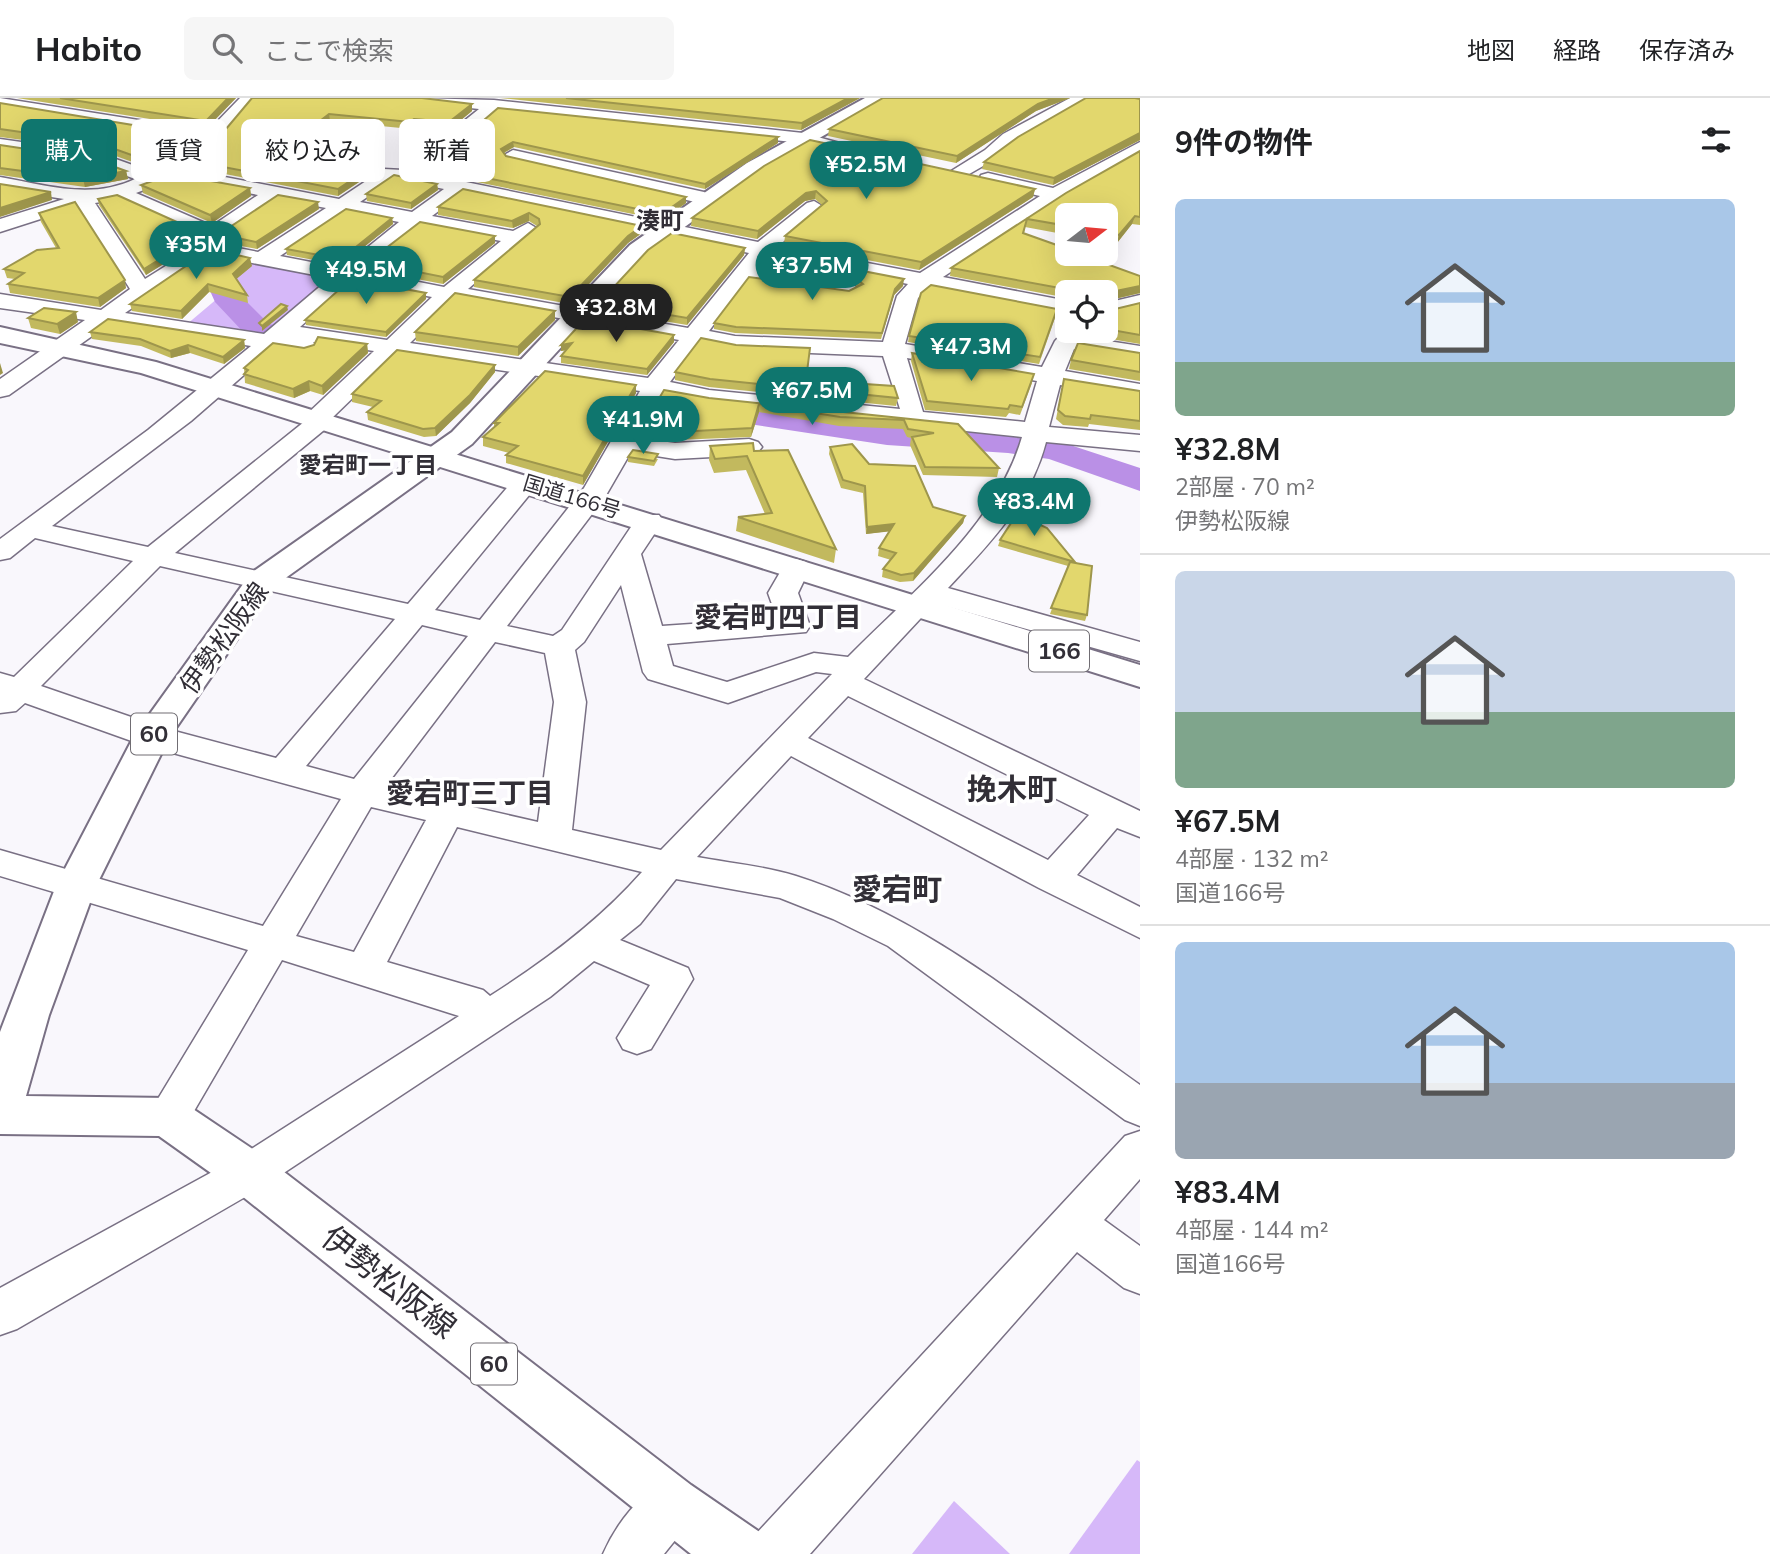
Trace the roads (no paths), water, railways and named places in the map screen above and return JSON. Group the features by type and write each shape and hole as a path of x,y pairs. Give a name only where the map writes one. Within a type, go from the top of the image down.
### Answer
{"main road":[{"name":"伊勢松阪線","path":"0,1106 27,1016 76,886 152,736 262,580 462,438 638,250 664,229 704,198 803,138 880,98"},
{"name":"国道166号","path":"0,335 64,346 147,367 526,482 796,568 923,599 977,626 1140,676"},
{"path":"0,1115 168,1117"},
{"name":"伊勢松阪線","path":"168,1117 249,1173 671,1505 740,1554"}],"street":[{"path":"80,115 109,98"},
{"path":"227,123 250,98"},
{"path":"424,98 494,105 535,103 565,112 803,138 864,153"},
{"path":"1056,194 951,171 991,154 1009,138 1083,98"},
{"path":"0,102 131,123"},
{"path":"477,119 494,105"},
{"path":"548,127 565,112"},
{"path":"0,552 215,388 412,219 504,164 531,141"},
{"path":"0,144 99,159 131,171"},
{"path":"912,410 892,349 916,288 1056,194 1140,147"},
{"path":"504,164 704,198"},
{"path":"263,258 391,173 399,174"},
{"path":"0,226 84,199 121,193 143,182"},
{"path":"225,182 517,238"},
{"path":"439,182 557,204 916,288 1055,315"},
{"path":"0,183 84,199 138,295"},
{"path":"0,390 211,244 277,191"},
{"path":"121,193 139,199 221,251 693,337 770,347 1140,353"},
{"path":"6,695 154,556 317,420 449,293 557,204"},
{"path":"168,1117 362,793 580,513 585,502 596,491 650,394 742,273 762,250 814,207"},
{"path":"742,273 916,288 1055,306"},
{"path":"1,291 138,295"},
{"path":"1,291 106,317 275,337 650,394 709,397 1033,439 1140,443"},
{"path":"1063,352 1140,371"},
{"path":"1063,352 1098,411 1140,391"},
{"path":"0,1313 249,1173 536,986 627,914 668,865 852,675 992,524 1025,468 1063,352"},
{"path":"650,394 690,406"},
{"path":"621,443 675,451 749,447"},
{"path":"283,772 526,482"},
{"path":"559,647 573,636 649,521"},
{"path":"30,529 559,647"},
{"path":"628,556 659,672 728,693 814,662 852,675 1126,819 1052,879"},
{"path":"796,568 783,593 795,626 814,662"},
{"path":"923,599 1140,652"},
{"path":"651,636 795,626"},
{"path":"553,840 570,702 559,647"},
{"path":"6,695 446,814 668,865 786,886 846,909 901,936 1140,1108"},
{"path":"788,741 1140,924"},
{"path":"363,970 446,814"},
{"path":"0,863 469,1001 487,1018"},
{"path":"591,944 674,979 637,1038"},
{"path":"774,1554 855,1468 1140,1149"},
{"path":"1074,1224 1140,1273"},
{"path":"630,1554 671,1505"}],"waterway":[{"path":"146,208 198,234 230,302 258,330 274,336 328,344"},
{"path":"695,402 723,410 887,435 1008,443 1055,450 1140,480"}],"district":[{"name":"湊町","path":"660,221"},
{"name":"愛宕町一丁目","path":"368,465"},
{"name":"愛宕町四丁目","path":"778,617"},
{"name":"挽木町","path":"1012,790"},
{"name":"愛宕町三丁目","path":"470,793"},
{"name":"愛宕町","path":"897,890"}]}
